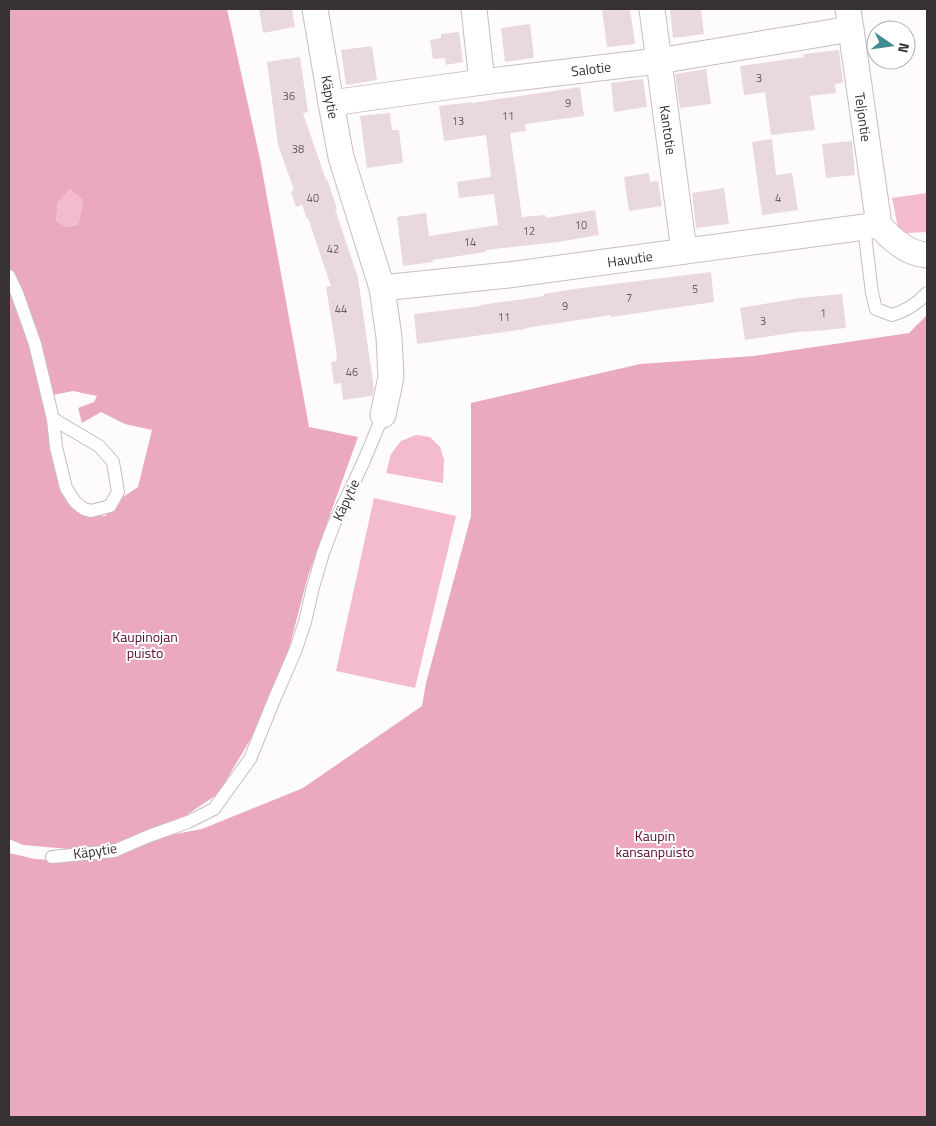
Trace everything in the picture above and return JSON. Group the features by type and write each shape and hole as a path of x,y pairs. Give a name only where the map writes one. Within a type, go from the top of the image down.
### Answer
{"street":[{"name":"Käpytie","path":"315,9 341,157 382,288 389,337 390,377 383,415"},
{"path":"474,9 482,82"},
{"name":"Kantotie","path":"652,9 684,251"},
{"name":"Salotie","path":"331,103 482,82 658,61 850,19"},
{"name":"Teljontie","path":"850,19 871,226"},
{"path":"871,226 905,248 927,255"},
{"name":"Havutie","path":"382,288 508,275 871,226"}],"lane":[{"path":"871,226 872,293 876,309 892,315 902,312 910,308 927,293"},
{"path":"9,276 33,336 53,419 56,447 66,488 75,502 91,512 110,506 118,492 113,462 99,446 53,419"},
{"name":"Käpytie","path":"52,857 114,851 188,822 214,809 250,759 296,649 323,553 334,524 383,415"}],"shaded area":[{"path":"70,189 83,200 78,225 66,227 56,221 58,201"},
{"path":"927,193 927,232 907,233 900,231 892,198"},
{"path":"416,435 430,437 440,447 444,460 443,483 386,473 391,454 401,441"},
{"path":"374,498 456,516 415,688 336,671"}],"green space":[{"name":"Kaupinojan puisto","path":"9,9 227,9 260,159 309,427 358,437 308,576 287,656 256,730 218,794 182,818 128,841 93,849 23,845 9,839 9,290 28,335 54,454 56,474 81,514 105,516 120,499 138,487 152,430 125,424 101,412 82,423 78,408 94,402 97,396 73,391 53,395 38,332 9,266","holes":["70,189 83,200 78,225 66,227 56,221 58,202"]},
{"name":"Kaupin kansanpuisto","path":"927,315 927,1117 9,1117 9,853 35,859 50,860 138,847 170,835 202,829 303,788 422,706 426,683 471,516 471,403 640,364 754,356 909,333"}],"building":[{"path":"259,9 292,9 295,27 263,33"},
{"path":"602,9 630,9 635,44 607,47"},
{"path":"670,9 701,9 704,34 673,38"},
{"path":"530,24 534,58 505,62 501,28"},
{"path":"459,32 463,62 446,65 445,58 433,59 430,40 441,38 441,34"},
{"path":"372,46 377,80 346,85 341,50"},
{"path":"839,50 843,83 835,84 836,93 810,96 815,130 771,135 765,92 744,95 740,66 804,57 803,54"},
{"path":"300,57 308,112 303,113 337,209 335,209 358,278 374,389 372,396 343,400 341,383 334,384 331,362 337,361 337,355 326,287 331,286 308,218 302,205 296,207 291,192 294,190 278,145 267,62"},
{"path":"706,69 711,104 680,108 675,74"},
{"path":"643,79 647,107 614,112 611,83"},
{"path":"580,87 584,116 525,124 526,131 510,133 522,217 545,215 546,218 595,210 599,235 558,242 486,250 486,252 403,266 397,217 426,213 429,236 498,225 494,194 459,198 457,182 491,177 486,135 444,141 439,106"},
{"path":"390,113 392,130 399,130 403,163 367,168 360,116"},
{"path":"772,139 776,175 792,173 798,210 762,215 752,142"},
{"path":"852,141 855,175 826,178 822,144"},
{"path":"649,173 650,182 658,181 662,206 629,211 624,177"},
{"path":"724,188 729,224 696,228 692,193"},
{"path":"711,272 714,302 611,317 611,315 417,344 414,314 481,306 582,288"},
{"path":"842,294 846,328 804,331 745,340 740,308 800,298"}]}
